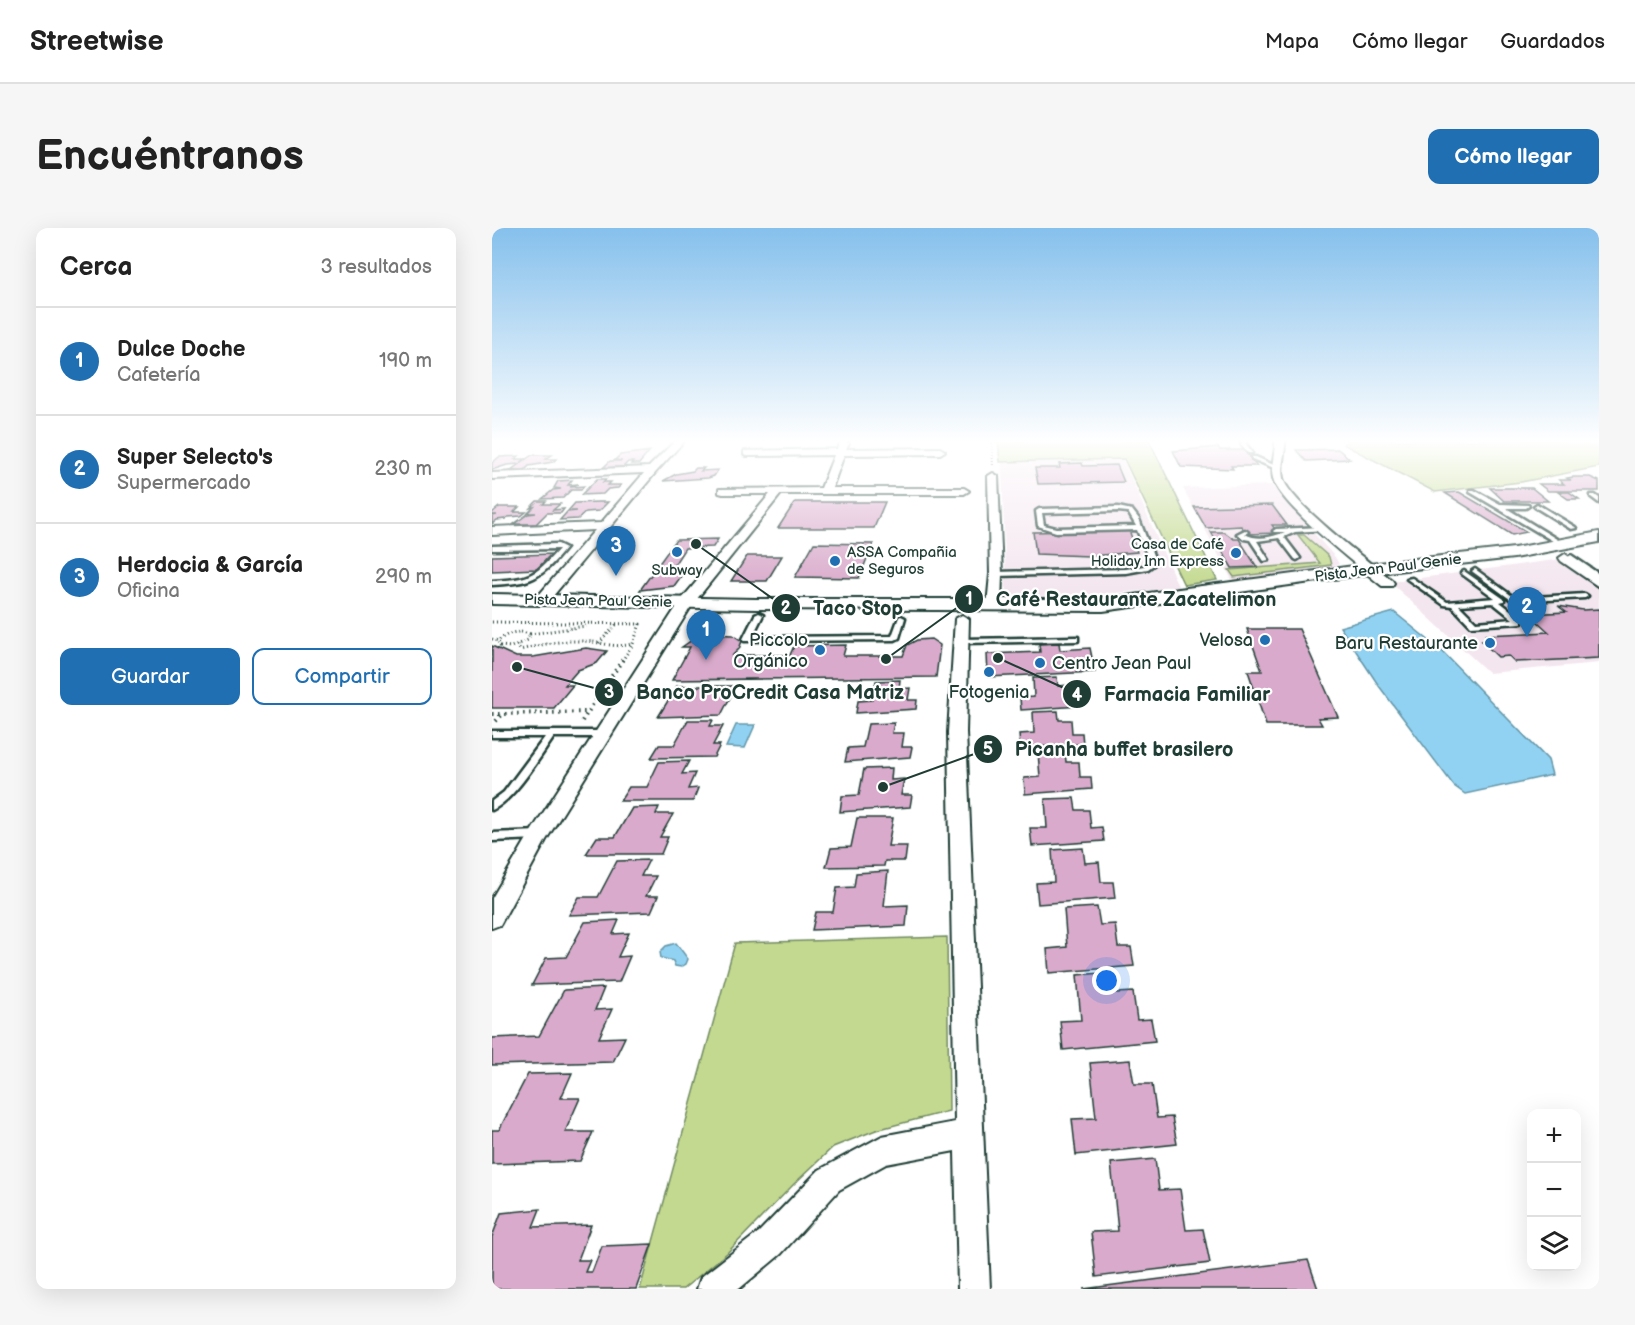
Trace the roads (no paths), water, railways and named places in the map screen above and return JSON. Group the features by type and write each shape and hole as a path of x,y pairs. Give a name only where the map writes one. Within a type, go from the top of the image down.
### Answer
{"main road":[{"name":"Pista Jean Paul Genie","path":"492,599 543,599 759,615 901,618 961,630 1145,616 1470,572 1567,554 1599,537"},
{"name":"Pista Jean Paul Genie","path":"492,613 526,617 683,609 807,609 844,605 1068,607 1151,601 1370,569 1599,551"},
{"path":"866,617 903,613 980,613 994,606 1006,613 1110,613 1145,616"}],"street":[{"path":"543,599 636,490"},
{"path":"993,490 996,574 994,606"},
{"path":"1283,490 1323,529 1387,583"},
{"path":"723,491 775,495 825,491 964,491"},
{"path":"492,918 539,836 683,609 775,495"},
{"path":"492,531 606,526"},
{"path":"1567,554 1599,583"},
{"path":"961,630 957,732 974,1289"},
{"path":"713,1289 770,1243 829,1180 882,1150 969,1134"}],"lane":[{"path":"1472,491 1499,506 1599,577"},
{"path":"1593,496 1599,501"},
{"path":"1499,506 1526,506"},
{"path":"1537,506 1573,528"},
{"path":"996,574 1125,572 1146,568 1153,563 1139,528 1130,511 1118,509 1040,511 1041,526 1056,530 1139,528"},
{"path":"1276,531 1323,529"},
{"path":"1245,532 1241,533 1242,536 1252,539 1282,538 1293,531"},
{"path":"1282,538 1297,558"},
{"path":"1252,539 1266,560"},
{"path":"492,548 558,546 563,548 535,578 522,582 492,583"},
{"path":"1470,572 1514,600"},
{"path":"1453,603 1474,624 1519,621 1470,572"},
{"path":"1410,579 1446,604 1585,596"},
{"path":"759,615 747,639 895,638 901,618"},
{"path":"961,630 1075,639"},
{"path":"492,734 603,734"},
{"path":"492,806 507,794 552,734"},
{"path":"492,837 539,836"}],"water":[{"path":"1394,612 1442,651 1548,760 1552,775 1465,794 1454,786 1379,686 1340,627"},
{"path":"736,725 755,725 745,748 726,747"},
{"path":"676,943 688,959 681,967 675,966 673,961 661,958 660,952 666,946"}],"place":[{"name":"Taco Stop","path":"696,544"},
{"name":"Subway","path":"677,552"},
{"name":"Casa de Café Holiday Inn Express","path":"1236,553"},
{"name":"ASSA Compañia de Seguros","path":"835,561"},
{"name":"Herdocia & García","path":"616,576"},
{"name":"Super Selecto's","path":"1527,637"},
{"name":"Velosa","path":"1265,640"},
{"name":"Baru Restaurante","path":"1490,643"},
{"name":"Piccolo Orgánico","path":"820,650"},
{"name":"Farmacia Familiar","path":"998,658"},
{"name":"Café Restaurante Zacatelimon","path":"886,659"},
{"name":"Dulce Doche","path":"706,660"},
{"name":"Centro Jean Paul","path":"1040,663"},
{"name":"Banco ProCredit Casa Matriz","path":"517,667"},
{"name":"Fotogenia","path":"989,672"},
{"name":"Picanha buffet brasilero","path":"883,787"}]}
